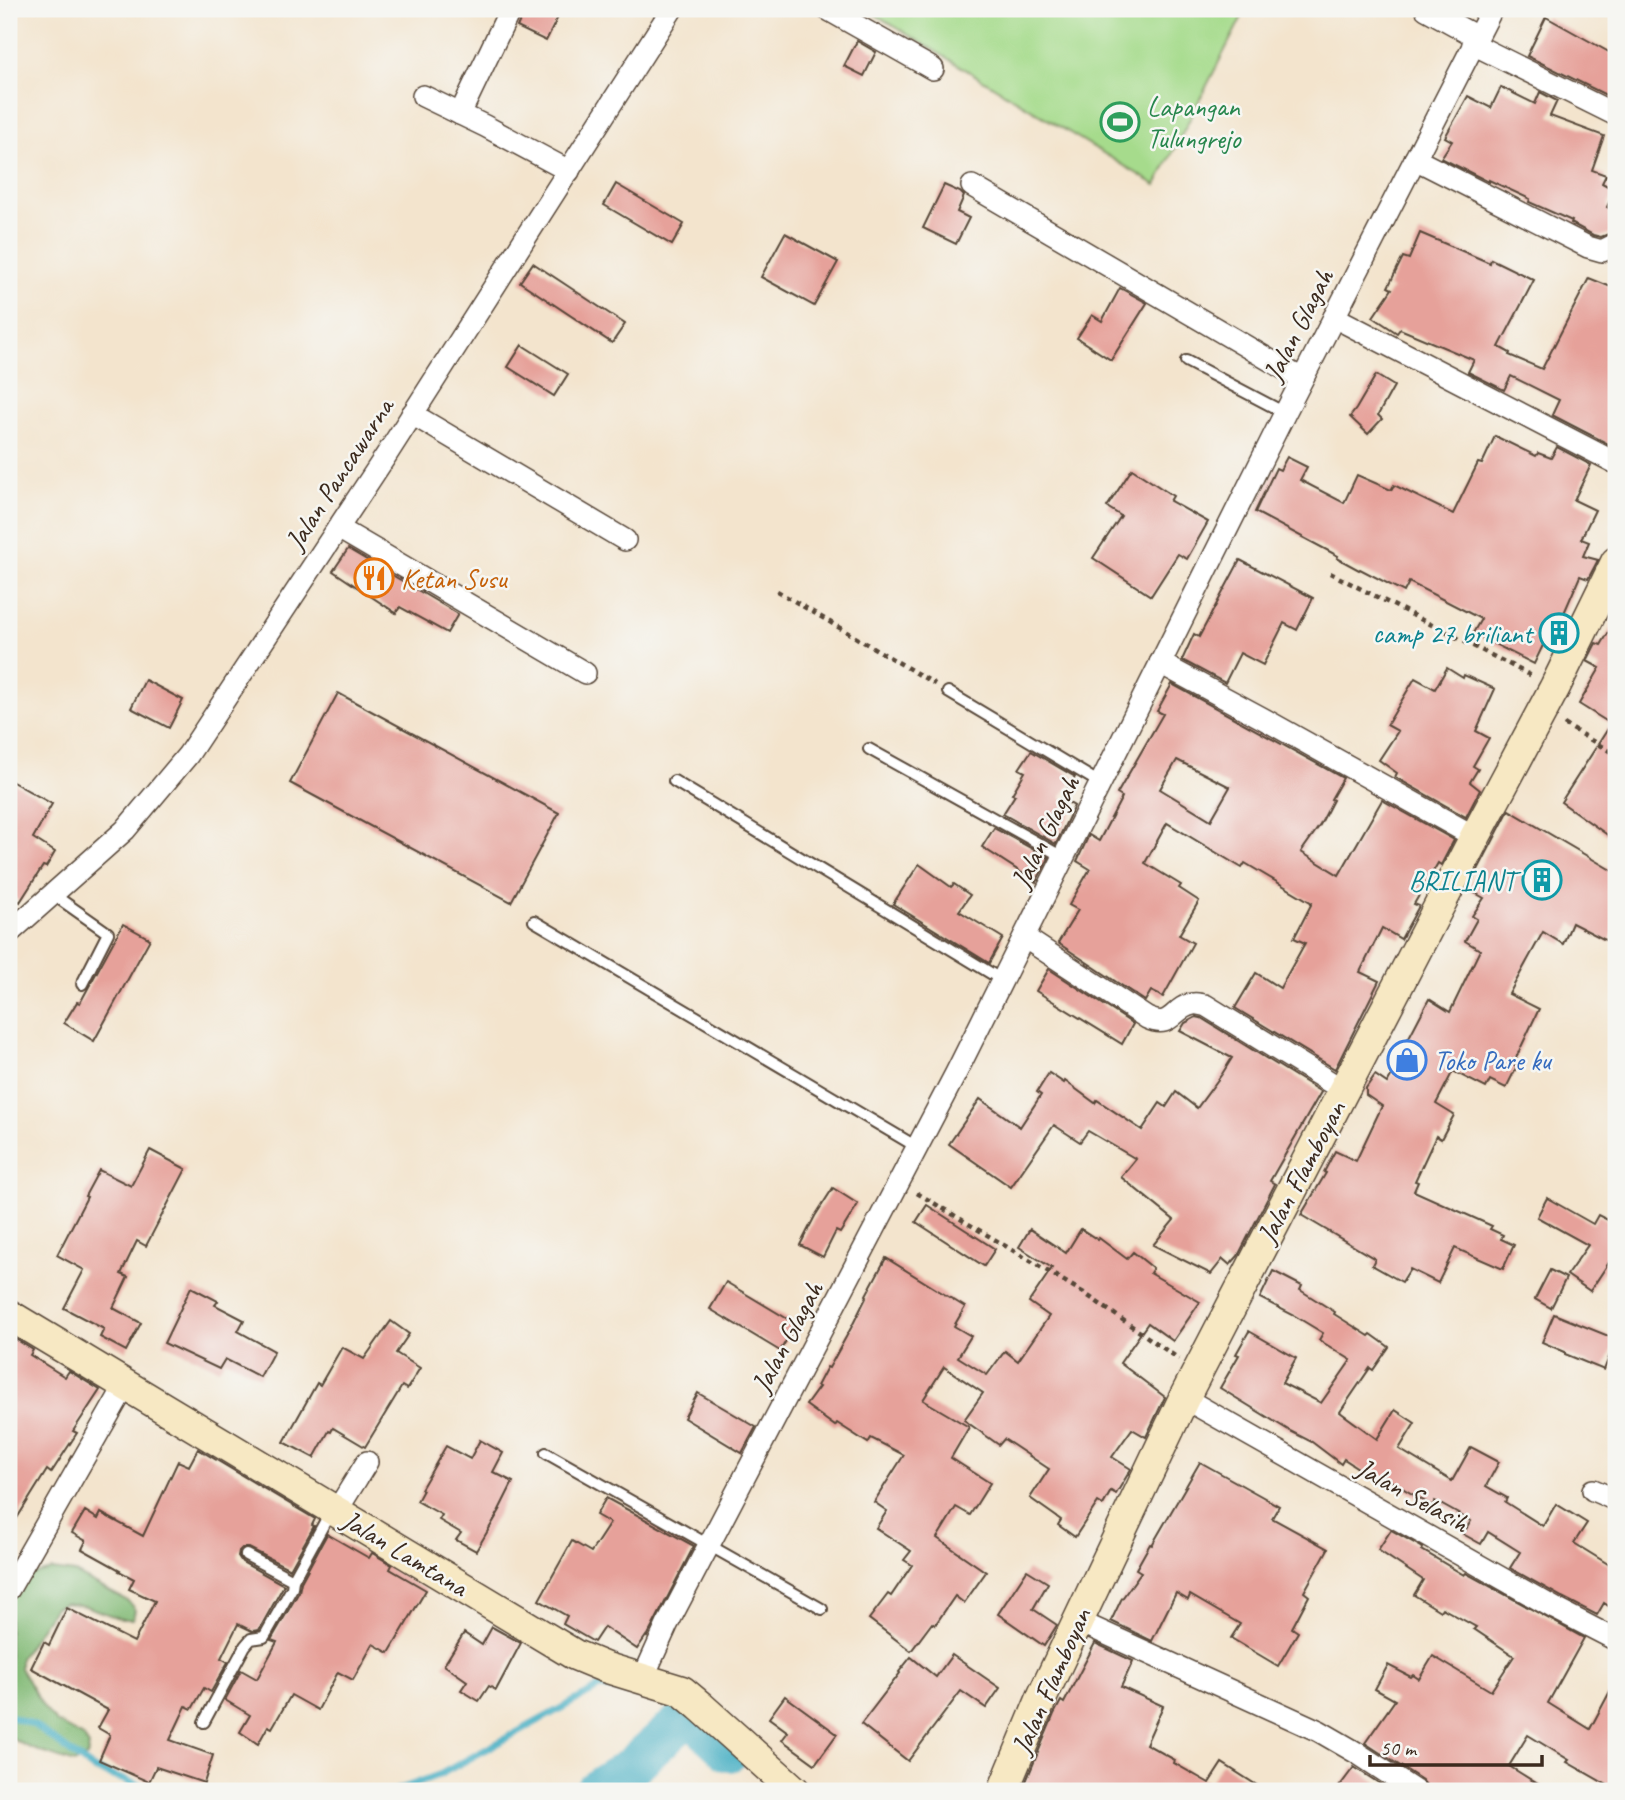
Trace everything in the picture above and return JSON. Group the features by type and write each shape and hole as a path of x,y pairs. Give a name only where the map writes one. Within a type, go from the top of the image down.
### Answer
{"street":[{"name":"Jalan Pancawarna","path":"9,933 125,830 188,755 412,414 672,9"},
{"path":"827,9 933,69"},
{"path":"1426,9 1475,41 1616,115"},
{"name":"Jalan Glagah","path":"643,1678 667,1625 1024,937 1302,379 1492,9"},
{"path":"460,114 510,10"},
{"path":"423,96 569,171"},
{"path":"1415,159 1588,247 1602,251 1616,244"},
{"path":"972,186 1302,379"},
{"path":"1334,317 1616,463"},
{"path":"412,414 625,540"},
{"path":"338,528 585,673"},
{"name":"Jalan Flamboyan","path":"1003,1791 1043,1695 1190,1385 1613,575"},
{"path":"1160,663 1475,837"},
{"path":"1024,937 1157,1023 1167,1020 1192,1004 1205,1005 1343,1090"},
{"name":"Jalan Lamtana","path":"9,1315 575,1655 604,1667 682,1691 795,1791"},
{"name":"Jalan Selasih","path":"1190,1385 1532,1595 1616,1640"},
{"path":"9,1589 125,1386"},
{"path":"334,1511 367,1462"},
{"path":"1593,1490 1616,1500"},
{"path":"1078,1622 1319,1731 1415,1791"}],"lane":[{"path":"1186,361 1285,413"},
{"path":"948,692 1100,783"},
{"path":"869,749 1063,857"},
{"path":"674,781 1002,980"},
{"path":"54,895 108,933 82,984"},
{"path":"534,921 917,1147"},
{"path":"546,1453 822,1609"},
{"path":"204,1722 245,1646 251,1639 264,1637 268,1632 292,1588 293,1580 334,1511"},
{"path":"246,1555 293,1580"}],"path":[{"path":"1330,573 1548,699 1616,755"},
{"path":"777,591 948,692"},
{"path":"899,1182 1074,1287 1190,1385"}],"green space":[{"name":"Lapangan Tulungrejo","path":"866,9 1246,9 1156,185"},
{"path":"9,1570 35,1574 52,1570 75,1573 128,1601 135,1610 133,1619 121,1619 85,1606 65,1603 55,1607 20,1658 20,1668 44,1708 56,1722 83,1737 89,1746 87,1757 74,1763 30,1748 9,1737"}],"building":[{"path":"523,9 547,9 559,15 546,41 517,27"},
{"path":"1546,17 1616,56 1616,100 1527,56"},
{"path":"857,41 876,52 864,76 844,66"},
{"path":"1501,87 1535,104 1540,92 1557,101 1550,116 1604,136 1592,170 1606,175 1602,183 1615,190 1607,207 1616,212 1616,231 1601,237 1593,235 1571,223 1572,221 1529,202 1530,199 1441,158 1452,141 1445,137 1468,96 1491,108"},
{"path":"616,184 684,224 672,245 604,205"},
{"path":"944,185 964,196 957,212 969,218 956,244 923,228"},
{"path":"785,233 838,262 814,306 761,277"},
{"path":"1420,233 1490,263 1491,259 1534,280 1499,347 1510,353 1509,355 1542,369 1589,278 1616,289 1616,448 1552,415 1559,400 1511,376 1504,390 1468,372 1474,360 1400,329 1397,333 1373,317 1392,289 1388,287 1403,257 1409,259"},
{"path":"533,263 625,324 612,343 520,282"},
{"path":"1120,288 1147,303 1111,360 1077,338 1092,315 1102,321"},
{"path":"522,345 568,374 554,396 508,367"},
{"path":"1376,375 1394,386 1378,415 1382,419 1368,434 1350,417"},
{"path":"1495,436 1536,456 1538,453 1551,458 1557,447 1591,465 1574,500 1595,510 1581,539 1589,542 1583,556 1598,560 1588,579 1580,576 1561,620 1567,623 1556,646 1545,641 1534,664 1473,633 1481,619 1409,582 1404,592 1255,512 1276,468 1280,470 1287,457 1307,467 1300,480 1344,503 1357,475 1391,490 1394,485 1453,514 1478,463 1482,464"},
{"path":"1132,469 1173,496 1170,501 1208,522 1187,559 1178,554 1151,596 1093,558 1121,516 1107,507"},
{"name":"Ketan Susu","path":"348,549 458,614 447,633 400,607 396,613 333,571"},
{"path":"1240,560 1313,598 1297,630 1284,623 1263,665 1240,653 1225,683 1182,660 1194,634 1199,637"},
{"path":"1616,620 1616,828 1609,836 1561,802 1611,724 1579,704 1600,668 1587,661 1596,643 1601,645"},
{"path":"1447,668 1463,678 1464,675 1495,689 1476,731 1489,738 1473,766 1478,769 1470,782 1480,790 1466,817 1395,777 1397,773 1379,760 1398,731 1387,725 1415,678 1435,689"},
{"path":"145,680 183,700 169,728 131,708"},
{"path":"1172,684 1343,778 1320,825 1301,852 1339,875 1382,800 1454,840 1441,865 1438,863 1414,904 1419,906 1401,939 1382,928 1360,972 1379,981 1335,1069 1235,1008 1256,973 1280,988 1305,943 1294,938 1312,903 1245,863 1242,868 1167,823 1145,863 1181,885 1179,888 1199,901 1179,935 1193,943 1163,997 1151,991 1145,1001 1058,943 1078,910 1069,905 1090,869 1077,861 1089,835 1099,841 1122,797 1117,794 1163,714 1157,711","holes":["1177,760 1230,787 1211,820 1160,789"]},
{"path":"338,693 559,813 511,902 290,783"},
{"path":"1031,751 1075,777 1061,798 1074,806 1056,844 1003,814 1025,772 1019,769"},
{"path":"9,780 52,804 33,838 55,852 20,902 9,894"},
{"path":"1509,810 1616,873 1616,928 1609,942 1572,923 1563,944 1543,932 1509,994 1539,1009 1513,1064 1517,1066 1506,1088 1490,1080 1486,1088 1453,1071 1436,1104 1454,1115 1441,1139 1436,1136 1415,1181 1418,1182 1414,1191 1492,1226 1490,1229 1503,1235 1501,1239 1514,1245 1503,1269 1455,1248 1438,1283 1410,1269 1402,1282 1372,1265 1375,1259 1301,1215 1326,1173 1324,1172 1335,1151 1356,1161 1382,1106 1366,1095 1366,1088 1375,1075 1387,1083 1408,1047 1405,1045 1429,999 1450,1012 1480,950 1465,941 1477,919 1472,916 1484,898 1468,889"},
{"path":"994,828 1049,858 1036,882 982,847"},
{"path":"919,864 951,887 954,884 970,895 959,911 1003,938 989,963 893,904"},
{"path":"123,924 150,939 94,1041 64,1023 77,1002 80,1003"},
{"path":"1049,969 1133,1024 1122,1044 1036,991"},
{"path":"1196,1017 1321,1092 1270,1181 1275,1184 1238,1256 1230,1265 1223,1259 1211,1274 1153,1245 1174,1220 1121,1177 1136,1159 1088,1131 1080,1142 1054,1125 1011,1187 949,1144 980,1099 1020,1127 1041,1095 1037,1092 1049,1073 1142,1130 1160,1103 1166,1107 1176,1092 1197,1108 1232,1058 1180,1031 1185,1023"},
{"path":"150,1150 186,1169 146,1246 137,1241 121,1274 128,1277 113,1308 141,1323 126,1351 100,1337 104,1329 64,1308 84,1270 57,1255 99,1170 131,1186"},
{"path":"833,1188 858,1204 840,1233 836,1231 823,1257 800,1245"},
{"path":"1547,1198 1593,1224 1598,1215 1616,1224 1616,1252 1590,1291 1567,1275 1588,1245 1537,1217"},
{"path":"927,1205 995,1249 984,1266 916,1222"},
{"path":"1030,1229 1066,1253 1081,1229 1098,1240 1099,1238 1127,1259 1133,1252 1153,1268 1150,1273 1200,1302 1173,1341 1148,1323 1120,1363 1165,1397 1146,1437 1132,1429 1112,1457 1131,1469 1116,1494 1111,1491 1103,1505 1098,1502 1075,1537 1058,1525 1061,1520 1030,1498 1049,1469 1004,1439 999,1445 964,1420 983,1393 944,1367 923,1400 969,1427 951,1458 990,1483 970,1515 956,1507 937,1538 986,1572 964,1603 955,1596 935,1625 932,1623 911,1651 869,1619 888,1594 891,1596 912,1565 904,1560 911,1551 876,1528 887,1511 874,1502 904,1455 871,1438 868,1443 837,1423 835,1426 806,1405 819,1387 817,1386 851,1328 886,1258 965,1307 954,1326 971,1336 958,1357 987,1375 1005,1351 1018,1361 1049,1316 1029,1302 1052,1268 1019,1247"},
{"path":"1550,1270 1566,1278 1551,1308 1535,1299"},
{"path":"1273,1271 1302,1286 1300,1290 1335,1312 1334,1314 1389,1347 1373,1370 1370,1368 1340,1412 1377,1439 1395,1410 1415,1423 1399,1449 1452,1481 1471,1447 1499,1462 1486,1486 1507,1498 1505,1502 1543,1526 1556,1504 1587,1523 1574,1543 1616,1569 1616,1611 1604,1603 1597,1615 1510,1568 1520,1552 1488,1532 1481,1544 1463,1534 1471,1521 1435,1501 1432,1506 1384,1477 1381,1483 1344,1459 1341,1464 1312,1442 1220,1388 1249,1331 1296,1358 1282,1383 1321,1403 1351,1360 1319,1340 1323,1333 1260,1298"},
{"path":"726,1282 796,1324 780,1351 710,1309"},
{"path":"191,1287 218,1301 215,1305 244,1320 238,1331 274,1351 260,1377 225,1359 219,1369 164,1343"},
{"path":"1554,1314 1616,1339 1604,1370 1542,1342"},
{"path":"391,1321 409,1334 396,1353 420,1368 407,1389 402,1386 365,1447 333,1428 314,1458 284,1442 317,1383 320,1385 342,1347 364,1359"},
{"path":"9,1335 33,1350 30,1355 65,1377 69,1371 100,1390 73,1431 77,1433 51,1473 47,1470 9,1531"},
{"path":"698,1393 756,1427 742,1453 684,1418"},
{"path":"480,1440 503,1453 493,1472 513,1482 476,1551 456,1540 461,1533 439,1520 442,1515 417,1501 446,1446 470,1459"},
{"path":"198,1449 315,1519 312,1525 314,1526 290,1569 249,1548 239,1551 238,1556 242,1562 284,1585 259,1630 252,1631 238,1624 221,1658 228,1662 211,1692 204,1688 192,1709 186,1706 170,1740 213,1755 204,1783 156,1767 149,1782 99,1760 110,1735 98,1728 108,1710 31,1668 44,1642 49,1645 67,1608 134,1642 155,1601 129,1589 134,1579 82,1549 86,1541 72,1533 85,1511 98,1519 101,1513 143,1536 178,1461 189,1466"},
{"path":"1200,1462 1279,1506 1272,1518 1328,1549 1304,1592 1309,1596 1292,1628 1298,1632 1278,1666 1231,1638 1240,1624 1190,1595 1188,1600 1176,1593 1152,1641 1111,1621 1121,1600 1141,1572 1136,1569"},
{"path":"606,1498 694,1546 647,1637 637,1649 604,1627 594,1642 563,1624 567,1616 539,1600 572,1541 591,1552 610,1523 596,1515"},
{"path":"1391,1530 1464,1575 1466,1573 1584,1638 1548,1703 1590,1729 1616,1680 1616,1790 1567,1762 1569,1760 1528,1735 1509,1766 1549,1791 1428,1791 1422,1780 1365,1743 1395,1700 1375,1689 1388,1665 1419,1679 1433,1656 1491,1691 1514,1656 1474,1629 1476,1627 1442,1608 1440,1611 1414,1595 1423,1580 1378,1550"},
{"path":"327,1534 369,1558 372,1553 392,1565 390,1569 426,1590 389,1653 373,1644 353,1680 338,1672 318,1710 291,1695 272,1728 268,1726 258,1744 240,1732 250,1715 225,1700 241,1670 257,1679 277,1642 271,1640 299,1592 301,1582"},
{"path":"1027,1570 1048,1583 1033,1609 1057,1625 1044,1646 998,1614"},
{"path":"492,1627 521,1643 496,1690 489,1686 479,1701 461,1690 467,1681 444,1665 464,1633 482,1645"},
{"path":"1095,1643 1133,1661 1121,1687 1163,1706 1146,1744 1209,1783 1222,1763 1266,1791 1022,1791 1054,1714 1061,1701 1064,1703"},
{"path":"952,1655 1000,1688 986,1708 961,1691 908,1761 861,1724 911,1657 936,1677"},
{"path":"785,1696 837,1734 815,1764 782,1740 788,1732 769,1718"},
{"path":"1354,1767 1391,1791 1336,1791"}],"waterway":[{"path":"395,1791 441,1774 600,1687 645,1694"},
{"path":"660,1698 689,1715"},
{"path":"594,1791 631,1767 689,1715 729,1752"},
{"path":"9,1716 34,1725 93,1769 155,1791"}],"place":[{"name":"Lapangan Tulungrejo","path":"1120,122"},
{"name":"Ketan Susu","path":"374,578"},
{"name":"camp 27 briliant","path":"1559,633"},
{"name":"BRILIANT","path":"1542,880"},
{"name":"Toko Pare ku","path":"1407,1060"}]}
